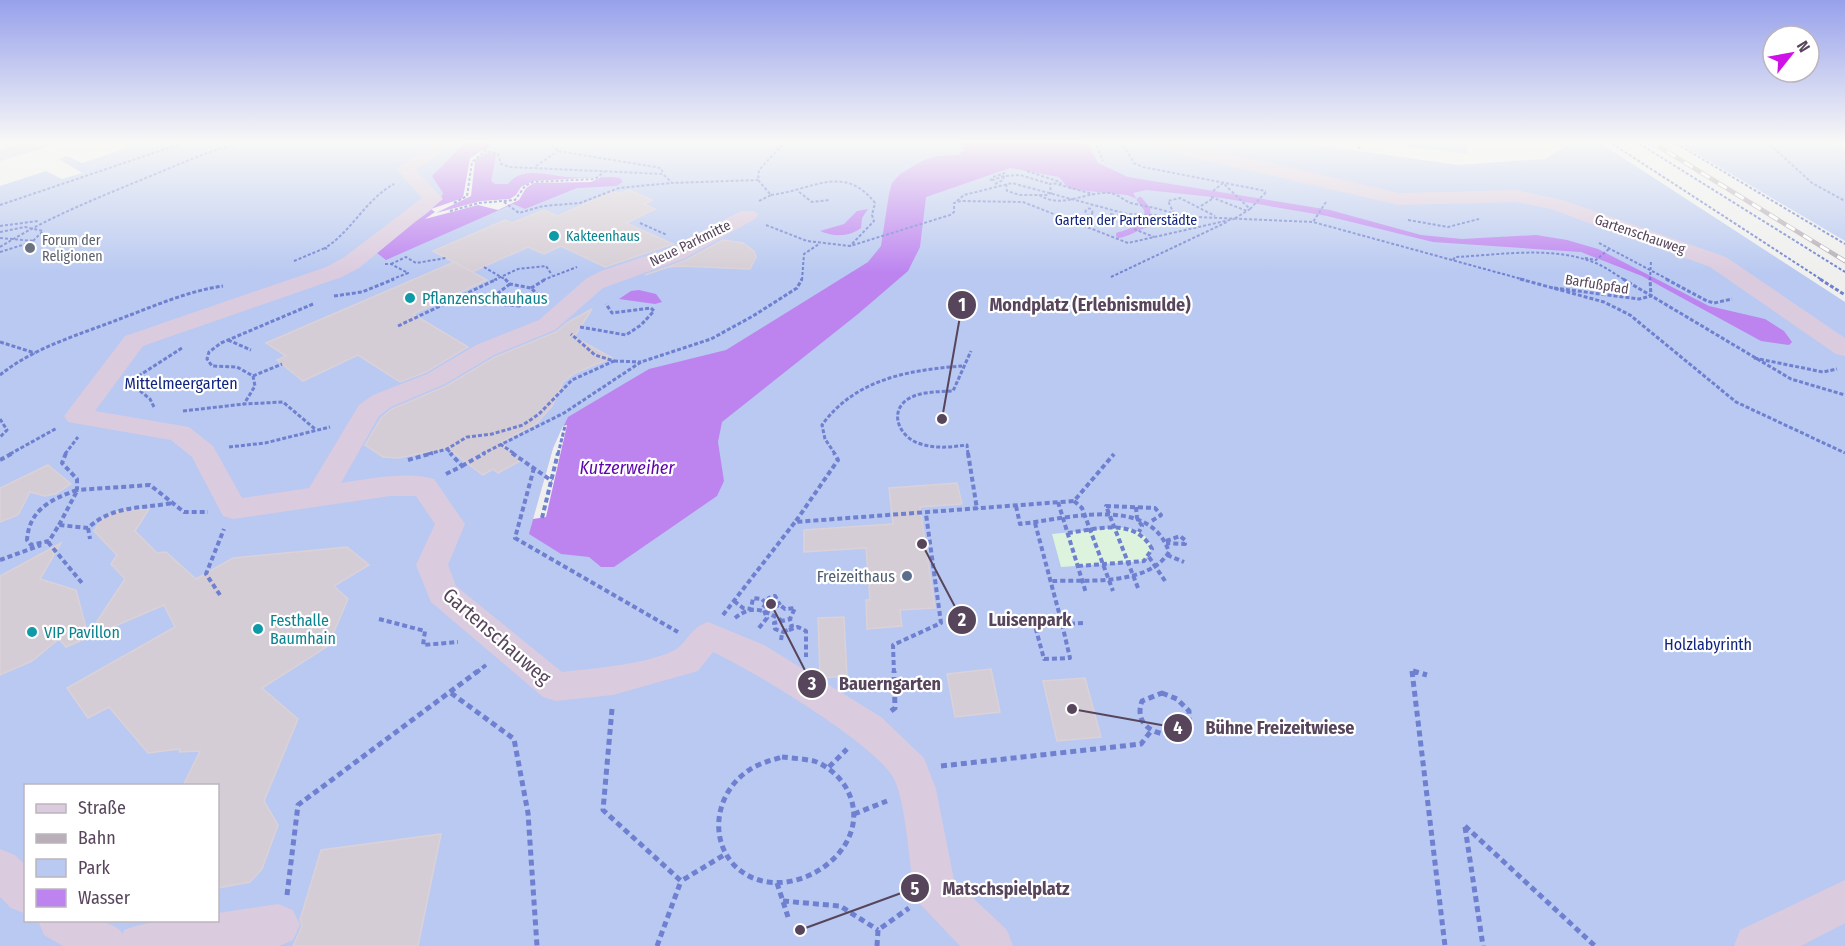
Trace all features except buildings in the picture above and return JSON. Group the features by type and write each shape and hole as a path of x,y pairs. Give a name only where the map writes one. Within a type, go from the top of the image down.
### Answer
{"street":[{"path":"419,185 433,200 355,260 334,272 164,328 134,341 86,417 179,433 203,452 233,509 390,486 424,486"},
{"name":"Gartenschauweg","path":"1338,185 1399,199 1516,196 1536,198 1718,262 1845,349"},
{"name":"Neue Parkmitte","path":"319,496 347,450 360,421 368,411 382,401 436,379 485,350 547,325 596,283 675,254 748,214"},
{"name":"Gartenschauweg","path":"424,486 450,524 432,565 442,593 556,687 614,681 686,661 715,635"},
{"path":"715,635 752,655 868,728 911,770 917,789 935,890 991,946"},
{"path":"0,869 24,892"},
{"path":"1756,946 1845,901"},
{"path":"140,946 282,913"},
{"path":"61,922 106,946"}],"path":[{"path":"0,206 61,185"},
{"path":"0,247 42,220 127,185"},
{"path":"355,260 325,248 343,238 386,188 392,185"},
{"path":"451,204 467,196 469,185"},
{"path":"447,211 488,202 515,200 527,185"},
{"path":"504,202 519,213 543,206 580,203 619,188 649,185"},
{"path":"771,195 798,191 811,185"},
{"path":"850,246 874,221 872,215 875,203 866,192 854,185"},
{"path":"956,201 964,195 998,185"},
{"path":"1006,185 1007,191 1039,195 1051,193"},
{"path":"1024,185 1120,213 1313,222 1604,302 1630,315 1736,402 1845,453"},
{"path":"1050,185 1051,193"},
{"path":"1054,185 1097,195"},
{"path":"1213,191 1220,185"},
{"path":"1225,185 1249,208"},
{"path":"1235,185 1277,193"},
{"path":"1676,185 1845,295"},
{"path":"1706,185 1845,272"},
{"path":"1746,185 1845,244"},
{"path":"1816,185 1845,201"},
{"path":"798,191 812,202 829,200"},
{"path":"1111,277 1234,219 1267,191"},
{"path":"1039,195 1049,202 1061,204 1108,193 1124,196 1128,202 1160,208 1179,216"},
{"path":"1174,214 1170,198 1186,199 1218,218"},
{"path":"1201,206 1203,202 1211,198 1249,208"},
{"path":"1316,200 1326,202"},
{"path":"956,201 1023,202 1128,243 1234,219"},
{"name":"Neue Parkmitte","path":"748,214 770,227 819,244 850,246 954,214 956,201"},
{"path":"1313,222 1323,206"},
{"path":"1094,211 1109,209"},
{"path":"1404,219 1448,227 1484,217"},
{"path":"0,226 42,220"},
{"path":"0,232 30,227 42,231 35,241 0,252"},
{"path":"1198,227 1208,229 1207,232"},
{"path":"1136,230 1155,237"},
{"path":"0,238 35,241"},
{"path":"1591,239 1707,301 1723,302 1762,292"},
{"path":"424,486 500,444 564,413 641,362 711,339 753,316 797,288 801,280 804,254 819,244"},
{"path":"1453,260 1455,257 1563,254 1596,260 1609,249"},
{"path":"391,264 406,257 416,262 427,258 438,261 446,258"},
{"path":"1584,258 1598,264 1791,379 1845,395"},
{"path":"398,326 502,276 534,265 546,266 552,275"},
{"path":"531,288 552,275 582,265"},
{"path":"484,267 502,276 510,284 531,288 558,315 566,330 595,355 614,361 641,362"},
{"path":"329,297 362,292 408,273 400,268"},
{"path":"581,327 592,327 618,336 630,334 652,315 654,311 651,308 612,313 606,307 616,293 631,285 627,271"},
{"name":"Barfußpfad","path":"1552,289 1560,288 1625,300 1651,296 1652,283 1649,274"},
{"path":"510,284 494,296 497,304 508,308 524,306 540,297"},
{"path":"0,375 6,367 35,353 202,289 228,285"},
{"path":"282,364 253,376 237,368 212,366 207,359 209,352 227,340 319,301"},
{"path":"233,328 244,333"},
{"path":"227,340 250,350"},
{"path":"0,342 35,353"},
{"path":"156,411 150,399 139,390 140,375 187,344"},
{"path":"971,351 962,366 953,391 926,391 909,398 897,410 895,420 899,431 918,444 938,448 967,445 977,509"},
{"path":"1754,358 1822,372 1835,369"},
{"path":"398,463 447,449 467,437 492,434 523,425 539,414 572,380 614,361"},
{"path":"715,635 734,601 836,464 838,460 825,439 822,425 827,415 840,403 900,374 962,366"},
{"path":"244,404 255,386 253,376"},
{"path":"175,411 283,402 315,429"},
{"path":"0,460 86,417"},
{"path":"0,560 17,556 49,541 59,525 77,490 77,479 62,463 62,458 86,417"},
{"path":"0,419 7,430 0,437"},
{"path":"203,452 222,447 265,443 315,429 360,421"},
{"path":"542,518 565,426"},
{"path":"500,444 552,481"},
{"path":"447,449 462,466"},
{"path":"1074,501 1114,454"},
{"path":"534,468 515,538 715,635"},
{"path":"49,541 31,545 27,540 27,528 32,517 48,502 77,490 150,485 184,512 233,509 206,574 220,595"},
{"path":"795,522 926,514 1074,501 1083,508 1113,591"},
{"path":"1058,502 1086,593"},
{"path":"90,539 87,533 88,528 97,518 126,506 151,507 172,503"},
{"path":"1016,506 1020,524 1111,516 1137,518 1150,522 1166,542 1167,555 1156,569 1133,575 1052,582"},
{"path":"1138,588 1106,506 1155,508 1161,515 1150,522"},
{"path":"1136,507 1137,518 1142,526 1139,532"},
{"path":"829,767 868,728 895,708 893,645 941,623 926,514"},
{"path":"1035,523 1052,582 1062,624 1070,658 1044,659 1035,626 1062,624 1084,623"},
{"path":"59,525 88,528"},
{"path":"1068,533 1126,528 1139,532 1150,543 1152,549 1149,557 1144,561 1078,566"},
{"path":"49,541 82,583"},
{"path":"1167,555 1184,562"},
{"path":"1149,557 1165,581"},
{"path":"763,608 769,598 775,596 785,609 795,608 789,619 774,623 775,630 783,632 798,627 806,631 806,660 799,670 796,682"},
{"path":"751,609 753,598 766,603 770,608 780,605"},
{"path":"734,601 743,608 763,608 781,620"},
{"path":"755,630 763,626 767,618 763,608"},
{"path":"715,635 741,613 751,609"},
{"path":"379,619 425,631 423,645 456,643 480,626"},
{"path":"282,913 298,805 451,693 507,648"},
{"path":"1427,675 1412,671 1445,946"},
{"path":"614,681 603,810 681,881"},
{"path":"451,693 514,739 528,813 537,946"},
{"path":"1162,693 1170,695 1184,704 1189,711 1189,726 1178,735 1169,737 1151,731 1138,713 1139,706 1147,697 1162,693"},
{"path":"911,770 1141,744 1151,731"},
{"path":"782,758 815,760 829,767 839,775 853,799 855,814 852,833 843,851 814,875 796,881 777,883 761,881 745,875 724,855 718,837 717,816 724,797 741,776 764,762 782,758"},
{"path":"1483,946 1465,826 1595,946"},
{"path":"657,946 681,881 724,855"},
{"path":"777,883 788,918"},
{"path":"783,901 840,906 878,930"},
{"path":"878,930 896,917"},
{"path":"877,946 878,930"}],"green space":[{"path":"1665,185 1845,302 1845,946 0,946 0,186"},
{"path":"1750,185 1845,185 1845,241"}],"sand":[{"path":"1115,528 1133,529 1143,534 1152,549 1144,561 1061,567 1052,534"}],"water":[{"path":"438,185 617,185 577,188 525,209 513,204 386,260 377,253 435,206 443,193"},
{"name":"Kutzerweiher","path":"891,185 960,185 926,197 920,247 908,271 858,314 722,422 718,442 724,481 717,496 614,567 601,567 589,557 561,554 529,534 553,448 568,417 649,369 726,350 868,262 881,246"},
{"name":"Kutzerweiher","path":"1066,185 1178,185 1330,210 1421,235 1462,239 1536,235 1567,240 1598,249 1709,306 1765,319 1784,331 1792,342 1789,345 1761,341 1642,276 1581,252 1433,242 1327,216 1222,198 1146,190 1133,193 1136,198 1145,202 1127,195 1069,189"},
{"path":"868,209 862,218 861,228 856,231 841,235 820,231 844,224 857,211"},
{"path":"639,290 656,294 662,302 655,304 619,299 631,291"}],"pier":[{"path":"465,185 472,185 471,196 436,213 481,201 510,199 521,187 531,185 526,188 519,200 498,210 478,205 425,219 435,212 431,209 463,198"},
{"path":"567,425 546,517 533,519 553,448 563,426"}],"waterway":[{"path":"1119,235 1149,224 1147,209 1140,200"}],"railway":[{"path":"1722,185 1845,261"}],"place":[{"name":"Kakteenhaus","path":"554,236"},
{"name":"Forum der Religionen","path":"30,248"},
{"name":"Pflanzenschauhaus","path":"410,298"},
{"name":"Mondplatz (Erlebnismulde)","path":"942,419"},
{"name":"Luisenpark","path":"922,544"},
{"name":"Freizeithaus","path":"907,576"},
{"name":"Bauerngarten","path":"771,604"},
{"name":"Festhalle Baumhain","path":"258,629"},
{"name":"VIP Pavillon","path":"32,632"},
{"name":"Bühne Freizeitwiese","path":"1072,709"},
{"name":"Matschspielplatz","path":"800,930"}],"park label":[{"name":"Garten der Partnerstädte","path":"1126,220"},
{"name":"Mittelmeergarten","path":"181,383"},
{"name":"Holzlabyrinth","path":"1708,644"}]}
